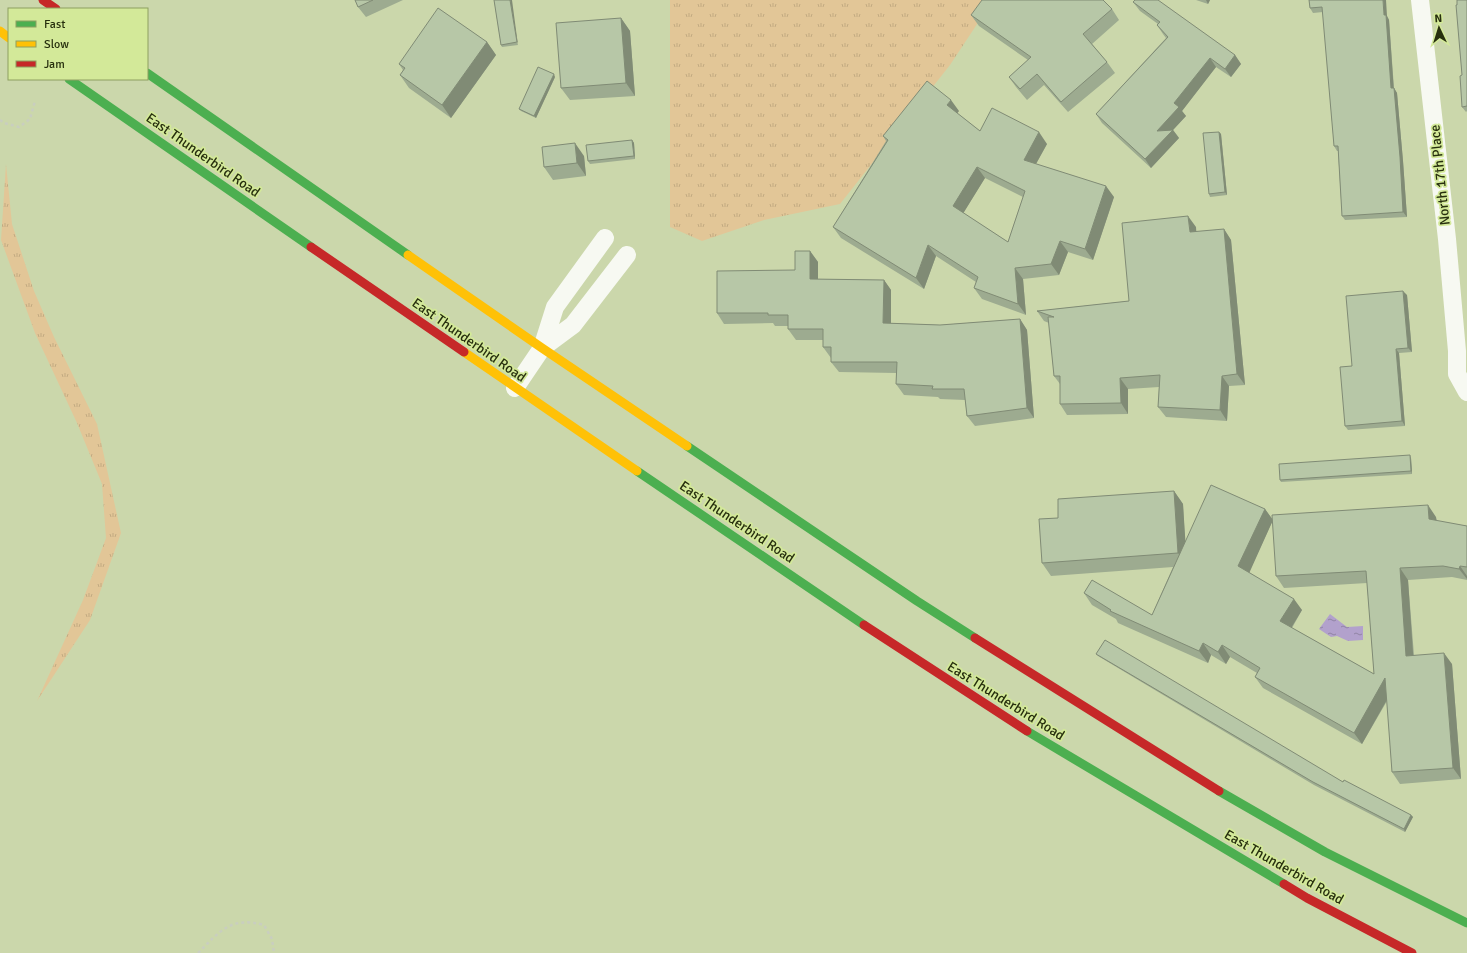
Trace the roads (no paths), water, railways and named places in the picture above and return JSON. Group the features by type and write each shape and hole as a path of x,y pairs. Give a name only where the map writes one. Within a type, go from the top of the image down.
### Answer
{"main road":[{"path":"43,0 55,8"},
{"path":"0,31 8,37"},
{"path":"148,74 542,348 918,601 1194,776 1325,852 1467,923"},
{"name":"East Thunderbird Road","path":"70,80 515,388 890,643 1034,736 1307,898 1412,953"}],"street":[{"name":"North 17th Place","path":"1420,0 1446,231 1462,356 1457,374 1467,392"},
{"path":"515,388 542,348 555,307 605,238"},
{"path":"542,348 573,325 627,255"}],"water":[{"path":"1330,614 1347,627 1363,626 1363,640 1348,641 1337,636 1331,637 1319,629"}]}
